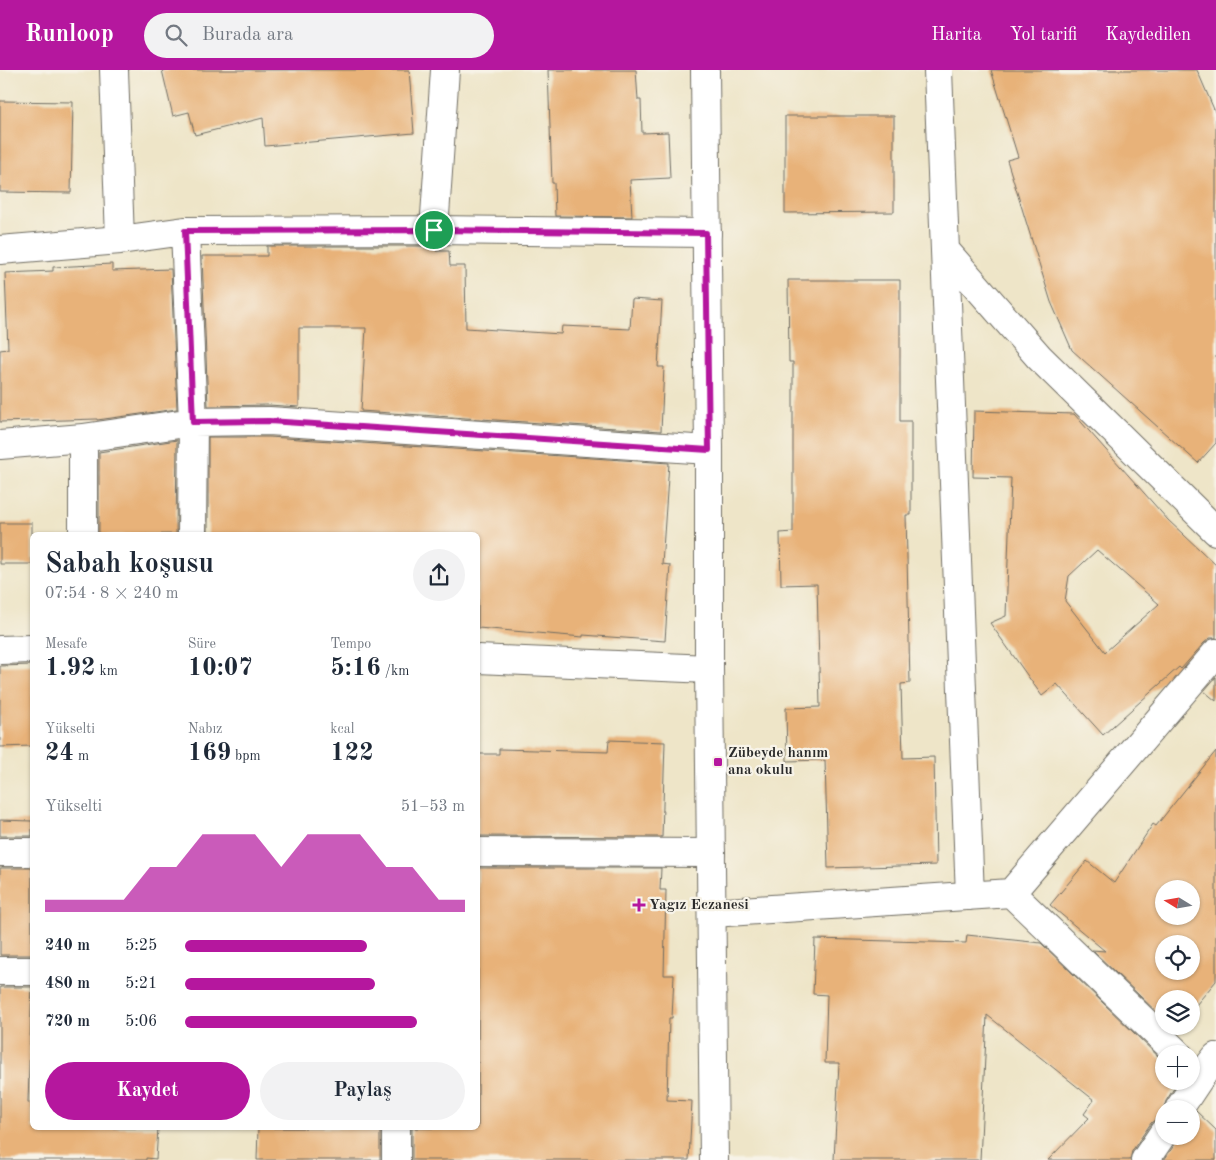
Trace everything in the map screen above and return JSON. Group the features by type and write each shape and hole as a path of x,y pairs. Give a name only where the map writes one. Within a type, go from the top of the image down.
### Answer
{"street":[{"path":"114,70 120,240"},
{"path":"434,230 445,70"},
{"path":"704,70 709,450 709,669 714,1160"},
{"path":"938,70 970,896"},
{"path":"0,250 120,240 185,231 434,230 706,233"},
{"path":"185,231 193,422 192,532"},
{"path":"945,250 1039,357 1216,531"},
{"path":"0,445 82,438 193,422 269,421 709,450"},
{"path":"82,438 83,532"},
{"path":"0,650 30,649"},
{"path":"712,913 1011,893 1216,653"},
{"path":"480,659 709,669"},
{"path":"0,852 30,852"},
{"path":"480,852 712,853"},
{"path":"1011,893 1169,1045"},
{"path":"0,971 30,971"},
{"path":"1186,1100 1206,1072"},
{"path":"396,1130 396,1160"},
{"path":"1145,1160 1155,1145"}],"building":[{"path":"162,70 409,70 414,133 265,146 263,118 195,135 189,112 173,116"},
{"path":"548,70 636,70 638,100 641,100 642,133 668,132 670,178 630,180 632,217 555,216"},
{"path":"991,70 1197,70 1216,114 1216,443 1198,463 1072,350 1051,302 1007,160 1018,157"},
{"path":"0,101 73,102 71,193 0,192"},
{"path":"785,116 894,116 894,212 785,213"},
{"path":"267,246 436,246 436,251 449,251 450,266 465,266 466,328 561,334 562,326 630,329 632,299 662,301 658,367 664,367 661,431 361,411 366,328 299,328 299,407 269,405 208,406 202,256 267,256"},
{"path":"112,264 112,271 171,269 177,409 97,420 0,422 0,350 8,349 5,273 53,271 53,267"},
{"path":"788,280 900,280 900,421 911,421 911,515 906,515 910,683 901,684 903,758 934,757 936,865 828,868 825,760 787,761 786,708 820,707 817,584 781,585 780,533 793,532 793,362 789,362"},
{"path":"974,411 1074,414 1168,520 1216,565 1216,638 1210,638 1204,643 1181,669 1179,667 1103,735 1057,684 1042,696 990,623 1006,616 1011,478 973,477","holes":["1097,550 1159,604 1105,652 1065,601 1069,576"]},
{"path":"208,437 269,437 669,463 662,564 670,565 665,641 583,635 583,637 480,628 480,532 208,532"},
{"path":"177,440 176,532 99,532 99,452"},
{"path":"0,523 32,523 32,532 30,532 30,564 0,564"},
{"path":"30,665 30,746 0,747 0,666"},
{"path":"1216,677 1216,701 1204,691"},
{"path":"609,740 665,742 662,837 480,836 480,754 499,754 499,749 608,752"},
{"path":"1216,751 1216,981 1200,1000 1200,990 1155,990 1155,1010 1092,950 1105,951 1050,905 1087,861 1114,883 1153,824 1156,826"},
{"path":"0,820 30,821 30,836 0,836"},
{"path":"0,868 30,868 30,955 0,955"},
{"path":"480,868 661,868 660,890 666,890 664,975 674,975 672,1018 669,1018 667,1100 692,1101 689,1160 412,1160 412,1130 480,1130"},
{"path":"967,935 1041,943 1155,1053 1155,1090 1173,1090 1167,1100 1155,1100 1155,1120 1132,1151 1130,1160 1048,1160 1089,1118 1084,1114 1094,1100 987,1015 980,1160 834,1160 839,1063 825,1063 827,995 813,994 815,939 966,943"},
{"path":"0,987 30,987 28,1102 30,1102 30,1130 158,1130 156,1159 0,1160"},
{"path":"1200,1115 1216,1130 1216,1160 1164,1160 1174,1145 1200,1145"},
{"path":"258,1130 380,1130 380,1160 257,1160"}],"place":[{"name":"Zübeyde hanım ana okulu","path":"718,762"},
{"name":"Yagız Eczanesi","path":"639,905"}],"route":[{"path":"434,230 706,233 709,450 269,421 193,422 185,231 434,230"}]}
